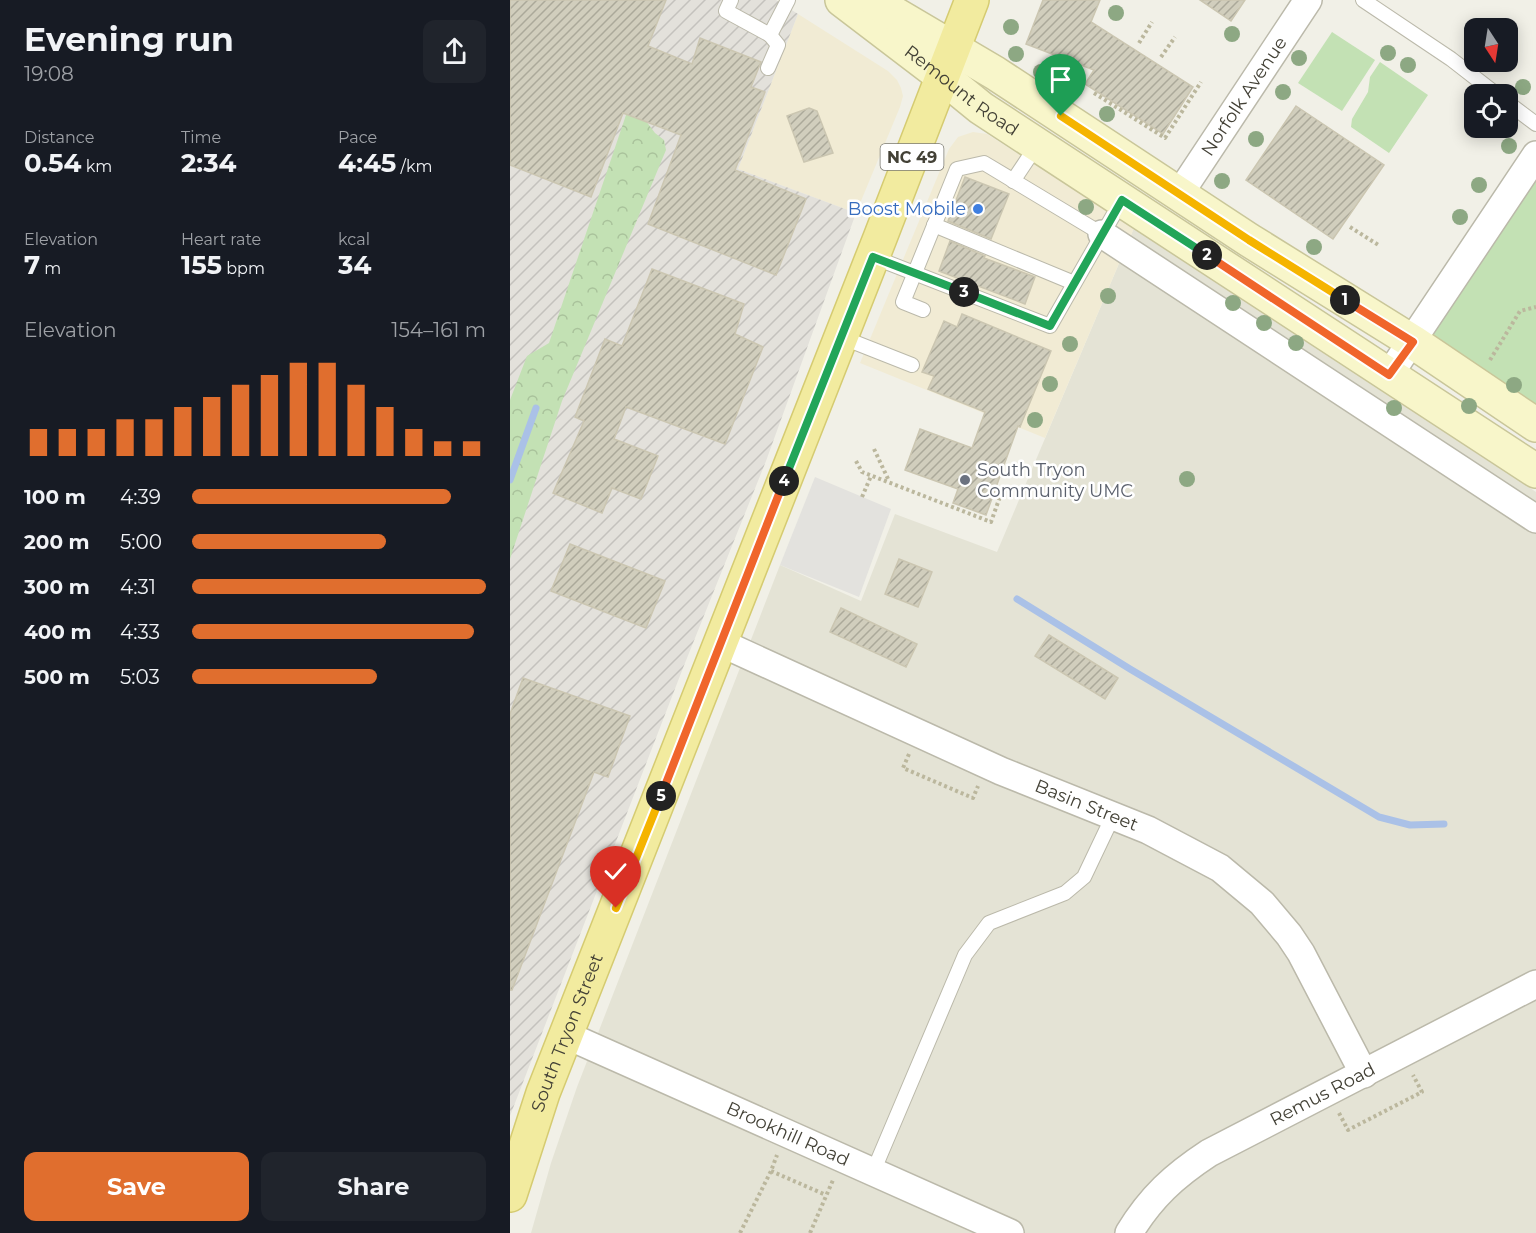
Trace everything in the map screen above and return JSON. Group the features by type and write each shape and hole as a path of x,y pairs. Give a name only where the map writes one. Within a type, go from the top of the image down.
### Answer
{"main road":[{"name":"Remount Road","path":"842,0 948,63 995,73 1249,240 1413,342 1536,425"},
{"name":"Remount Road","path":"872,0 948,63 981,108 1536,471"},
{"name":"South Tryon Street","path":"510,1195 543,1093 972,0"}],"street":[{"name":"Norfolk Avenue","path":"1180,193 1308,0"},
{"path":"1389,375 1536,155"},
{"path":"1102,234 1536,519"},
{"name":"Basin Street","path":"721,643 1001,771 1148,830 1220,868 1262,903 1289,935 1301,953 1364,1074"},
{"name":"Remus Road","path":"1129,1233 1152,1198 1179,1173 1209,1153 1536,984"},
{"name":"Brookhill Road","path":"566,1035 1010,1233"}],"lane":[{"path":"731,0 726,11 770,35 778,45 768,68"},
{"path":"770,35 788,0"},
{"path":"1363,0 1451,59 1483,84"},
{"path":"1518,110 1536,124"},
{"path":"1013,181 1037,145"},
{"path":"923,310 903,302 957,169 984,163 1102,234"},
{"path":"873,257 1050,326 1122,200"},
{"path":"934,225 1074,283"},
{"path":"841,337 912,365"},
{"path":"873,1172 965,955 989,923 1065,893 1084,877 1113,816"}],"path":[{"path":"1139,43 1152,22"},
{"path":"1161,57 1175,37"},
{"path":"1094,93 1165,138 1201,82"},
{"path":"1350,227 1380,246"},
{"path":"1487,365 1520,311 1536,307"},
{"path":"874,450 890,482"},
{"path":"856,461 862,472 991,522 1002,491"},
{"path":"862,497 871,476"},
{"path":"911,752 903,768 973,798 979,783"},
{"path":"1339,1113 1348,1130 1422,1092 1413,1075"},
{"path":"740,1233 777,1155"},
{"path":"771,1171 826,1195"},
{"path":"810,1233 833,1180"}],"shaded area":[{"path":"510,0 776,0 798,14 738,169 856,213 766,461 683,668 510,1116"},
{"path":"798,14 888,71 901,88 903,96 900,107 856,213 738,169"},
{"path":"973,132 987,134 1134,228 1045,438 860,363 949,149 958,137"},
{"path":"1134,228 1536,492 1536,1233 531,1233 551,1163 577,1087 780,565 861,601 895,514 997,552"},
{"path":"815,477 891,509 859,597 780,565"}],"green space":[{"path":"1332,32 1375,60 1342,111 1298,83"},
{"path":"1380,62 1428,95 1389,153 1351,127 1352,119 1368,92 1370,77"},
{"path":"627,112 640,113 655,133 664,140 666,150 562,401 510,559 510,400 527,356 549,343"},
{"path":"1536,155 1536,425 1413,342"}],"building":[{"path":"510,0 666,0 648,46 692,64 700,38 761,62 751,87 765,92 735,170 806,199 776,275 648,224 681,135 623,113 591,197 510,165"},
{"path":"1043,0 1100,0 1091,22 1193,87 1163,134 1085,84 1094,70 1026,44"},
{"path":"1200,0 1245,0 1231,21"},
{"path":"1296,106 1384,165 1333,239 1246,180"},
{"path":"809,108 817,111 833,153 804,162 787,116"},
{"name":"Boost Mobile","path":"965,177 1009,194 991,239 948,221"},
{"path":"950,241 985,256 984,258 1035,277 1025,304 939,271"},
{"path":"652,269 744,304 735,334 763,347 725,444 626,407 614,439 658,456 641,499 612,488 602,513 553,493 584,421 575,417 605,339 622,346"},
{"path":"962,314 1051,351 1020,427 1018,426 986,515 953,503 958,489 905,470 920,429 972,448 985,412 928,389 934,376 922,372 944,321 957,327"},
{"path":"570,544 665,581 646,628 551,591"},
{"path":"899,559 932,572 918,607 885,594"},
{"path":"841,608 917,644 906,667 830,632"},
{"path":"1049,635 1118,678 1105,699 1035,656"},
{"path":"523,678 630,716 608,777 594,772 512,990 510,990 510,714"}],"waterway":[{"path":"510,480 536,408"},
{"path":"1017,599 1379,817 1410,825 1444,824"}],"place":[{"name":"Boost Mobile","path":"978,209"},
{"name":"South Tryon Community UMC","path":"965,480"}],"route":[{"path":"616,908 873,257 1050,326 1122,200 1389,375 1413,342 1249,240 1061,116"}]}
